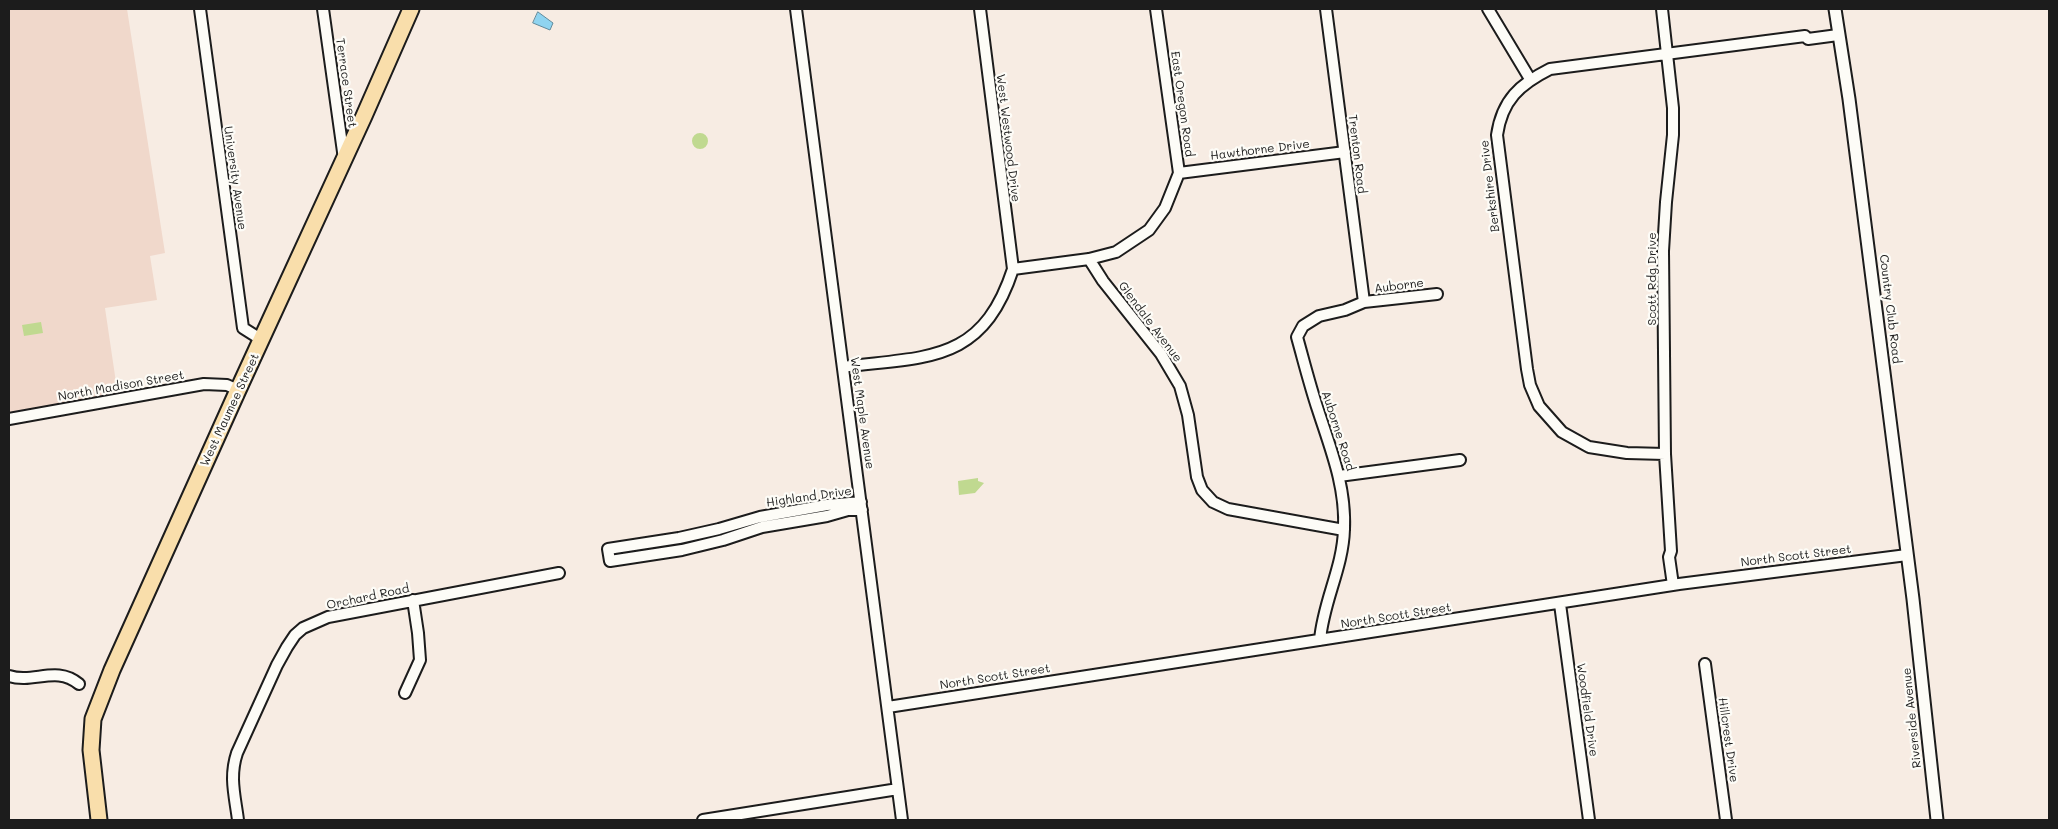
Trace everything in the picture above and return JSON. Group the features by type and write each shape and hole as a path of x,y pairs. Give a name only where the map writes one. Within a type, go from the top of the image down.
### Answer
{"main road":[{"name":"West Maumee Street","path":"99,820 91,750 93,719 116,660 411,9"}],"street":[{"name":"University Avenue","path":"200,9 243,328 262,340"},
{"name":"Terrace Street","path":"324,9 344,160"},
{"name":"West Maple Avenue","path":"796,9 902,820"},
{"name":"West Westwood Drive","path":"980,9 1013,270"},
{"name":"East Oregon Road","path":"1013,270 1089,259 1116,252 1149,230 1165,208 1179,173 1156,9"},
{"name":"Trenton Road","path":"1326,9 1364,302"},
{"path":"1488,9 1530,79"},
{"name":"Scott Rdg Drive","path":"1662,9 1673,108 1673,134 1663,251 1664,454 1671,551 1669,557 1676,585"},
{"name":"Country Club Road","path":"1835,9 1850,108 1914,613"},
{"name":"Berkshire Drive","path":"1664,454 1600,450 1580,444 1562,432 1539,406 1530,385 1518,314 1496,135 1500,116 1515,92 1530,79 1550,70 1805,36 1807,32 1838,31"},
{"name":"Hawthorne Drive","path":"1179,173 1345,152"},
{"name":"Glendale Avenue","path":"1089,259 1103,281 1161,354 1180,386 1188,415 1197,477 1202,490 1213,502 1228,509 1250,514 1344,530"},
{"path":"843,367 936,354 960,345 975,335 987,322 1007,289 1013,270"},
{"name":"Auborne","path":"1364,302 1437,294"},
{"name":"Auborne Road","path":"1320,640 1323,617 1339,566 1344,530 1339,476 1297,337 1303,326 1319,316 1345,310 1364,302"},
{"name":"North Madison Street","path":"9,419 204,384 227,385 238,390"},
{"path":"1339,476 1460,460"},
{"name":"Highland Drive","path":"827,505 862,506 827,516 762,528 682,550 610,561 608,549 679,538 760,517 827,505"},
{"name":"Highland Drive","path":"760,517 762,528"},
{"path":"679,538 682,550"},
{"name":"North Scott Street","path":"888,707 1676,585 1907,555"},
{"name":"Orchard Road","path":"238,820 231,778 232,766 277,665 295,635 303,628 328,617 559,573"},
{"path":"405,693 420,660 413,600"},
{"name":"Woodfield Drive","path":"1560,604 1589,820"},
{"name":"Riverside Avenue","path":"1914,613 1937,820"},
{"name":"Hillcrest Drive","path":"1705,664 1726,820"},
{"path":"9,676 19,679 63,675 72,678 79,684"},
{"path":"705,820 898,790"}],"shaded area":[{"path":"9,9 127,9 165,253 150,256 157,300 105,308 118,396 9,413"}],"green space":[{"path":"700,133 706,135 708,141 706,147 700,149 694,147 692,141 694,135"},
{"path":"41,322 43,333 24,336 22,325"},
{"path":"978,478 978,481 984,483 975,493 959,495 958,481"}],"water":[{"path":"538,12 553,23 550,30 533,23"}]}
